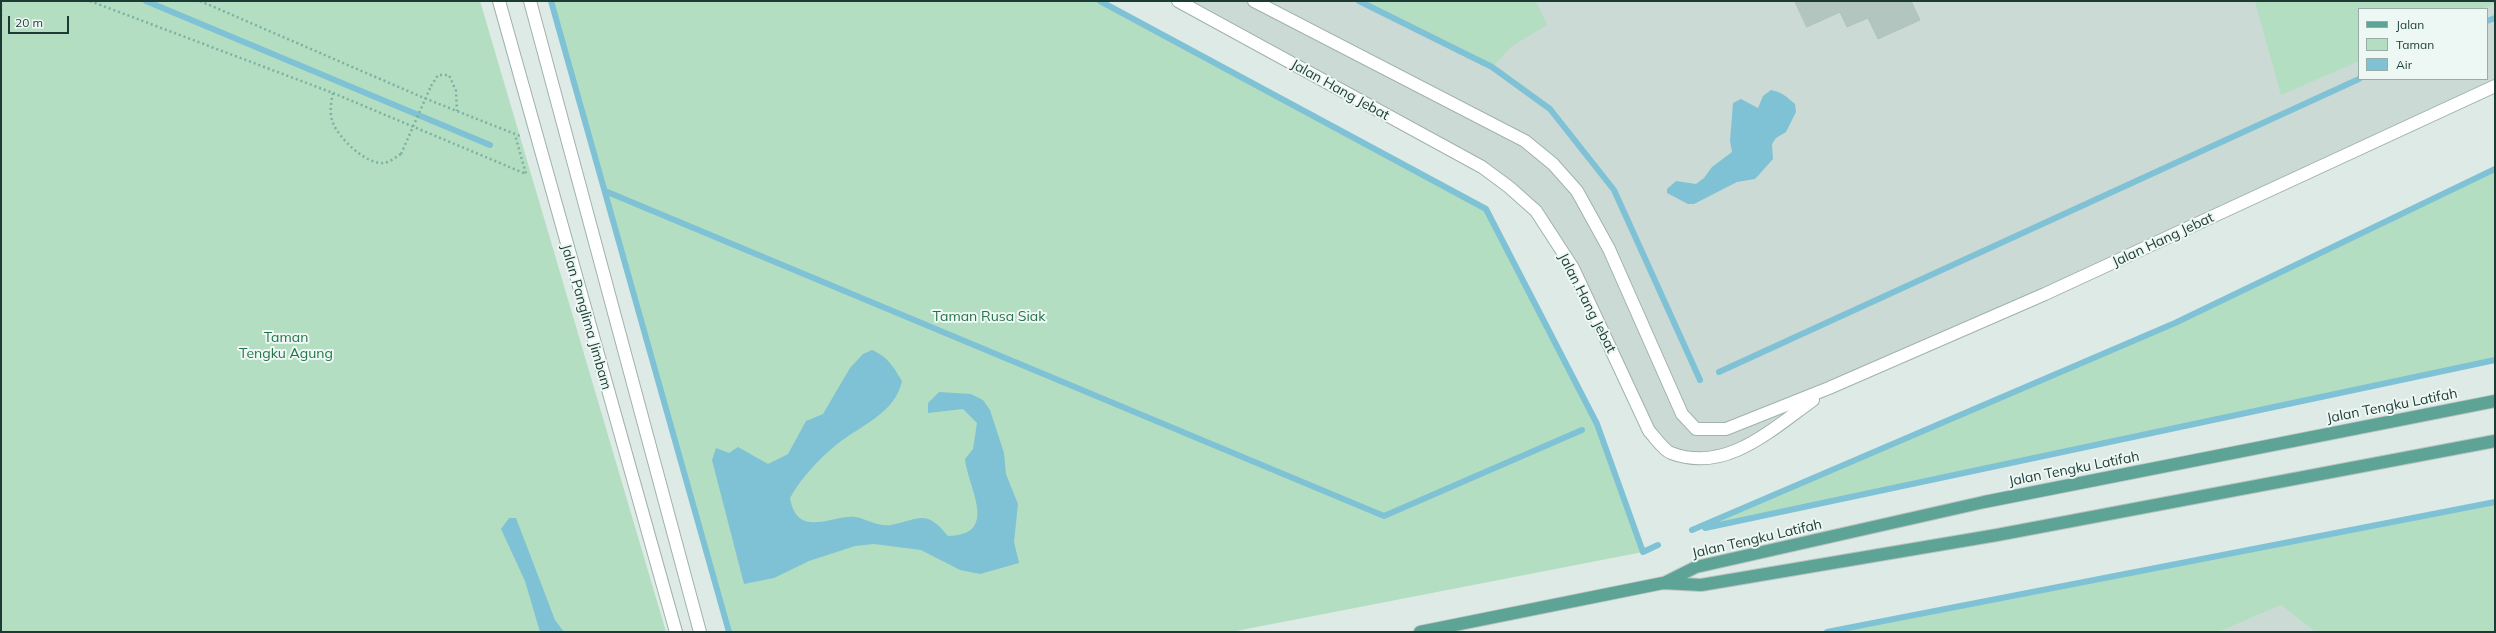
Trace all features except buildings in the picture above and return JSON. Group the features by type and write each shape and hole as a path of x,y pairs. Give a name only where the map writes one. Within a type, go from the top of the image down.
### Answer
{"main road":[{"name":"Jalan Tengku Latifah","path":"1663,583 1696,567 1984,502 2495,400"},
{"name":"Jalan Tengku Latifah","path":"1420,632 1663,583 1701,585 1997,535 2495,441"}],"street":[{"name":"Jalan Panglima Jimbam","path":"498,1 676,632"},
{"name":"Jalan Panglima Jimbam","path":"530,1 700,632"},
{"name":"Jalan Hang Jebat","path":"1178,1 1482,167 1509,187 1536,211 1573,268 1649,432 1670,453 1706,459 1750,445 1829,388"},
{"name":"Jalan Hang Jebat","path":"1254,1 1525,141 1553,164 1577,191 1609,249 1682,414 1696,429 1726,430 1829,388 2045,294 2495,86"}],"path":[{"path":"1,1 1,16"},
{"path":"90,1 332,92 526,174 515,134 457,111 200,1"},
{"path":"332,92 330,112 333,123 354,150 376,162 384,163 400,154 431,86 438,75 449,76 456,91 457,111"}],"shaded area":[{"path":"1178,1 2495,1 2495,86 1829,388 1731,453 1670,453 1649,431 1573,268 1509,187"},
{"path":"2281,605 2315,632 2219,632"}],"green space":[{"name":"Taman Tengku Agung","path":"1,1 480,1 666,632 1,632"},
{"name":"Taman Rusa Siak","path":"551,1 1100,1 1486,209 1597,424 1643,552 1231,632 729,632"},
{"path":"1356,1 1536,1 1547,25 1512,46 1492,67"},
{"path":"2255,1 2495,1 2495,3 2484,8 2358,8 2358,61 2281,95"},
{"path":"2495,169 2495,360 1692,530 2175,323"},
{"path":"2495,502 2495,632 2315,632 2281,605 2219,632 1827,632"}],"water":[{"path":"1771,90 1781,93 1795,104 1796,112 1786,132 1776,138 1772,144 1773,159 1755,179 1737,182 1694,204 1688,204 1667,193 1667,189 1676,181 1696,184 1704,178 1712,167 1732,152 1730,141 1733,103 1741,99 1758,108 1763,96"},
{"path":"872,350 886,359 893,366 902,381 898,392 884,411 836,445 810,470 790,498 794,511 800,518 808,522 855,517 877,524 891,525 921,518 933,522 948,536 964,534 973,528 977,519 975,496 967,471 965,459 973,449 977,423 963,409 928,413 928,403 939,392 971,394 983,400 990,410 1004,453 1006,474 1018,504 1014,542 1019,563 980,574 960,570 921,550 874,544 855,546 809,561 774,578 744,584 712,460 716,448 729,453 738,447 768,464 788,454 806,421 823,414 850,368 863,354"},
{"path":"509,518 516,518 555,620 564,632 540,632 525,581 501,529"}],"waterway":[{"path":"146,1 490,145"},
{"path":"551,1 729,632"},
{"path":"1100,1 1486,209 1597,424 1643,552 1658,545"},
{"path":"1359,1 1492,67 1550,109 1614,190 1700,380"},
{"path":"2488,21 2495,18"},
{"path":"1719,372 2358,79"},
{"path":"1692,530 2175,323 2495,169"},
{"path":"605,191 1384,516 1582,430"},
{"path":"1705,528 2495,360"},
{"path":"1827,632 2495,502"}]}
